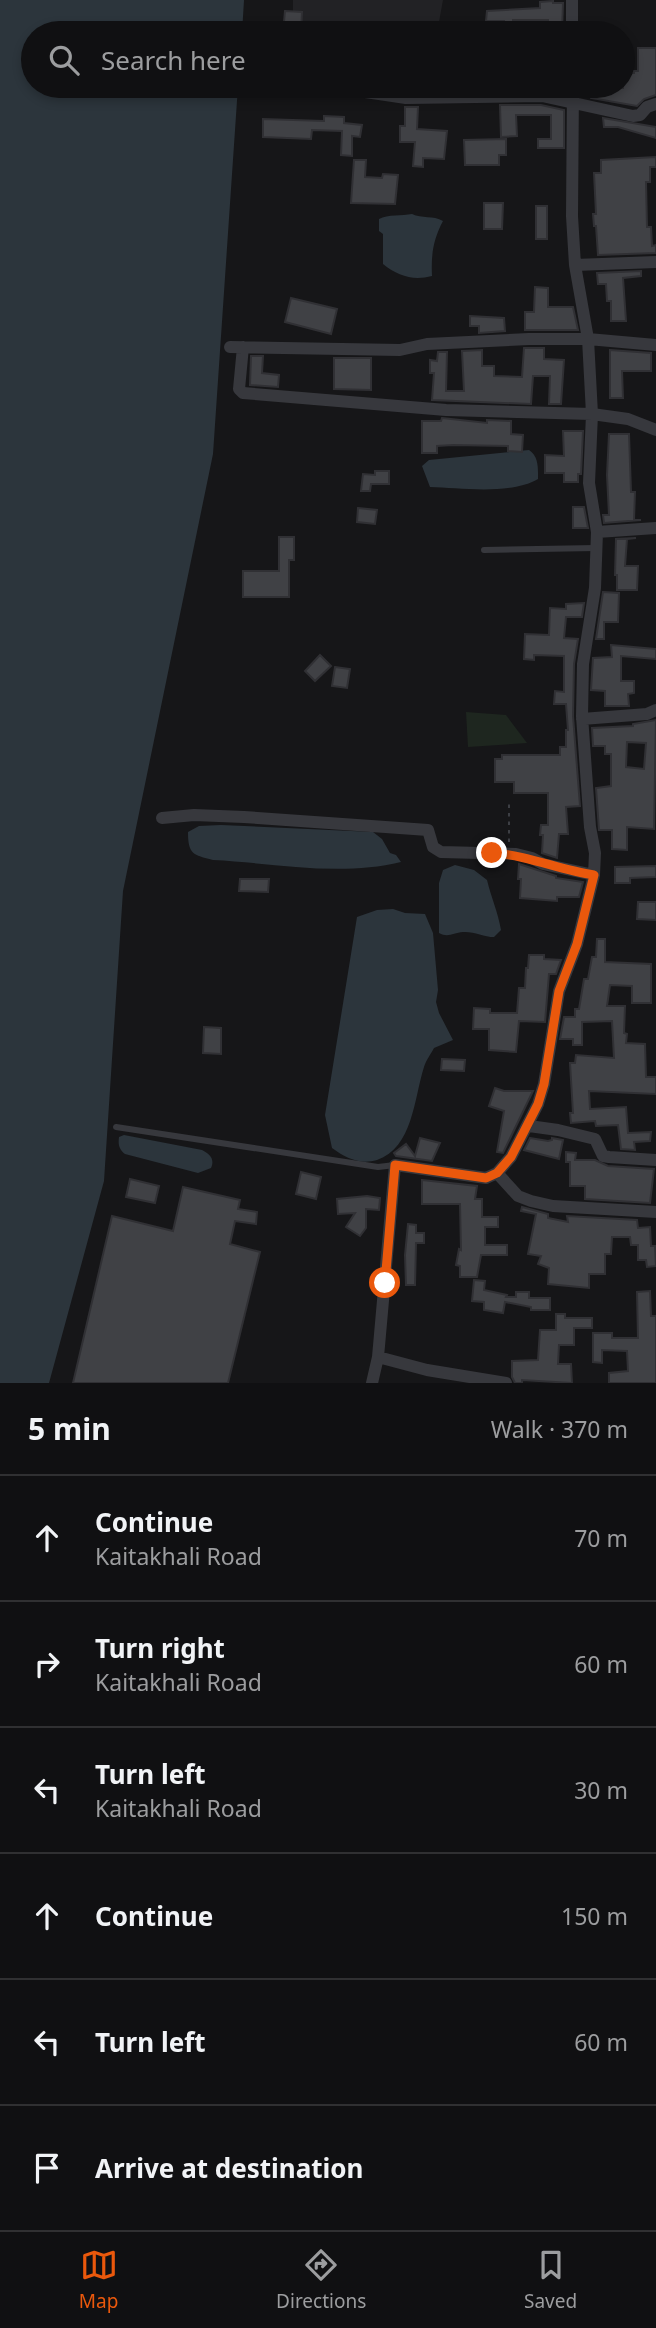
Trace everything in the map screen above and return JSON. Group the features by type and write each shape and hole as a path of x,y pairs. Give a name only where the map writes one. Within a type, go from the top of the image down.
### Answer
{"street":[{"path":"572,0 572,21"},
{"path":"552,98 633,116 640,115 647,107 656,104"},
{"path":"372,1383 378,1357 395,1165 486,1178 497,1173 511,1157 529,1126 544,1084 559,991 577,944 594,875 595,853 590,827 582,719 583,664 595,588 597,532 589,483 592,414 588,339 575,265 572,216 573,98"},
{"path":"575,265 656,262"},
{"path":"656,345 588,339 528,339 427,344 400,349 236,347 239,389 243,393 446,410 592,414 628,419 656,430"},
{"path":"597,532 656,527"},
{"path":"582,719 647,714 656,710"},
{"path":"162,818 194,815 428,830 433,847 441,852 509,854 594,875"},
{"path":"529,1126 595,1139 603,1156 656,1160"},
{"path":"497,1173 519,1196 531,1201 553,1206 656,1212"},
{"path":"378,1357 428,1370 506,1383"}],"lane":[{"path":"484,550 596,548"},
{"path":"116,1127 378,1167 395,1165"}],"path":[{"path":"509,801 509,854"}],"shaded area":[{"path":"0,0 244,0 243,21 21,21 21,98 237,98 213,454 123,891 104,1181 49,1383 0,1383"},
{"path":"293,0 443,0 439,21 293,21"},
{"path":"412,214 443,221 433,248 432,276 406,276 383,264 383,234 379,231 379,219"},
{"path":"529,450 536,459 538,479 514,487 430,487 422,466 429,460"},
{"path":"466,712 506,715 527,743 468,747"},
{"path":"199,826 373,832 401,862 354,868 307,868 213,860 193,852 189,845 188,832"},
{"path":"455,865 474,870 487,880 501,930 494,937 467,932 448,935 439,933 439,883 443,870"},
{"path":"393,909 425,914 433,933 438,990 436,1002 453,1040 434,1048 427,1059 410,1121 398,1145 377,1160 359,1161 332,1148 325,1115 357,917 377,910"},
{"path":"124,1135 202,1150 211,1157 211,1168 198,1173 125,1154 120,1149 119,1142 119,1137"}],"building":[{"path":"540,2 563,3 562,21 486,21 487,11 540,8"},
{"path":"285,11 302,12 302,21 284,21"},
{"path":"638,48 656,48 656,95 644,99 637,106 591,98 635,98 635,71 638,71"},
{"path":"500,105 541,105 564,110 564,148 538,148 538,139 551,139 551,115 516,115 517,136 501,137"},
{"path":"405,107 418,107 417,129 447,131 444,159 423,158 423,167 413,166 415,142 400,142 400,126 405,126"},
{"path":"324,116 344,117 344,123 362,125 360,137 352,136 352,156 341,155 342,131 312,130 311,139 263,137 263,119 324,121"},
{"path":"603,118 656,127 656,138 618,127 604,127"},
{"path":"506,139 506,155 499,155 499,165 465,165 464,140"},
{"path":"656,157 656,167 650,167 650,182 646,182 647,227 651,227 652,246 656,245 656,253 598,255 593,214 596,214 594,173 601,173 601,160"},
{"path":"354,160 366,160 365,177 398,175 395,204 351,203"},
{"path":"484,203 503,203 502,229 484,229"},
{"path":"536,206 547,206 547,239 536,239"},
{"path":"641,271 641,276 623,278 626,321 611,321 611,301 607,301 606,284 598,284 597,273"},
{"path":"535,287 548,288 548,307 573,307 578,330 525,330 525,312 534,312"},
{"path":"291,298 337,309 331,334 285,322"},
{"path":"470,316 504,318 505,331 479,333 479,326 470,326"},
{"path":"524,348 544,348 544,359 564,360 561,404 549,404 550,376 533,376 531,404 432,400 434,373 430,373 430,360 437,361 438,352 447,352 446,391 464,391 462,351 482,350 482,366 494,366 494,376 522,377"},
{"path":"610,350 651,353 651,371 622,371 623,398 610,398"},
{"path":"251,356 263,356 262,373 279,375 278,387 250,385"},
{"path":"334,358 371,358 371,390 334,389"},
{"path":"442,418 487,423 487,420 511,421 511,434 523,435 522,452 508,451 508,446 453,445 437,446 437,453 422,453 422,421 441,421"},
{"path":"563,431 583,431 581,474 578,474 578,482 564,482 564,473 545,473 545,455 564,456"},
{"path":"609,434 629,434 631,492 635,492 634,520 641,520 604,523 603,515 609,515"},
{"path":"375,471 389,471 389,484 371,484 370,491 361,491 363,474 375,475"},
{"path":"573,507 584,507 588,528 573,528"},
{"path":"358,508 377,510 375,524 357,522"},
{"path":"279,537 294,537 294,560 289,560 289,597 243,597 243,571 279,571"},
{"path":"636,538 627,539 625,566 638,566 637,590 617,590 616,539"},
{"path":"603,592 619,593 618,622 604,622 604,639 596,639"},
{"path":"584,603 582,617 566,617 564,638 578,639 574,664 573,716 580,806 566,807 568,834 559,834 557,858 542,853 541,825 548,825 548,793 514,793 514,782 495,782 495,759 502,759 502,755 560,755 560,747 566,747 566,704 554,704 555,691 564,692 564,656 534,655 534,660 524,659 525,634 549,635 550,608 566,609 566,604"},
{"path":"611,645 656,649 656,659 621,656 621,681 634,681 634,693 628,694 629,706 605,706 605,691 591,690 593,658 612,657"},
{"path":"320,655 331,666 315,681 305,671"},
{"path":"335,667 350,669 347,688 332,686"},
{"path":"656,720 654,829 627,827 627,850 612,849 612,830 599,830 596,788 611,786 611,754 605,754 605,746 593,746 592,728","holes":["627,742 646,743 644,769 626,767"]},
{"path":"519,864 556,878 583,882 579,897 557,897 557,901 520,898"},
{"path":"656,866 656,877 630,878 630,883 615,883 615,867"},
{"path":"240,879 269,879 268,892 239,891"},
{"path":"638,902 656,902 656,920 637,919"},
{"path":"597,939 605,939 605,962 651,964 651,1003 632,1003 632,986 610,985 607,1006 625,1006 626,1043 645,1044 646,1077 656,1077 656,1094 589,1091 590,1109 626,1107 628,1133 651,1132 650,1141 634,1142 635,1150 621,1149 618,1125 596,1126 595,1121 571,1123 570,1113 573,1113 570,1063 575,1063 576,1055 614,1058 612,1021 582,1022 582,1045 573,1045 573,1039 560,1039 564,1017 575,1017 575,1009 579,1009 584,979 588,979 592,957 596,957"},
{"path":"529,955 544,955 544,959 561,960 556,974 549,974 545,1022 519,1021 516,1052 489,1050 489,1029 473,1029 474,1008 490,1009 490,1013 517,1013 519,988 525,988"},
{"path":"204,1027 221,1028 221,1054 203,1053"},
{"path":"442,1059 465,1060 464,1071 441,1070"},
{"path":"495,1088 504,1091 533,1091 503,1153 497,1152 504,1111 489,1106"},
{"path":"420,1138 440,1143 432,1161 396,1156 394,1153 406,1144 415,1156"},
{"path":"530,1138 563,1140 559,1159 524,1150"},
{"path":"566,1152 576,1153 575,1160 595,1160 608,1166 654,1169 650,1203 585,1199 585,1186 570,1186 570,1162 566,1162"},
{"path":"301,1172 321,1177 316,1199 296,1194"},
{"path":"130,1179 159,1186 155,1203 126,1197"},
{"path":"422,1180 477,1186 475,1199 482,1199 482,1217 498,1217 498,1227 485,1227 485,1245 507,1245 507,1255 481,1255 477,1277 460,1277 460,1266 456,1265 459,1249 461,1250 460,1204 422,1204"},
{"path":"183,1187 240,1200 238,1209 257,1212 256,1224 235,1221 230,1244 260,1252 228,1383 73,1383 112,1216 173,1231"},
{"path":"367,1196 380,1198 379,1210 366,1209 366,1228 360,1236 346,1227 355,1213 338,1214 337,1199"},
{"path":"522,1207 548,1214 548,1218 568,1222 567,1216 637,1220 638,1228 650,1227 656,1266 647,1267 646,1260 638,1260 638,1245 631,1245 630,1237 612,1237 611,1254 605,1254 605,1274 589,1274 589,1288 548,1284 549,1268 538,1264 541,1256 528,1254 536,1214 521,1211"},
{"path":"408,1224 416,1225 416,1233 424,1233 424,1243 416,1243 415,1285 406,1285"},
{"path":"474,1280 485,1281 484,1290 507,1295 506,1297 516,1297 516,1292 529,1292 529,1298 550,1298 550,1310 531,1310 531,1307 505,1302 503,1313 484,1310 484,1302 472,1301"},
{"path":"650,1291 651,1316 656,1316 656,1383 609,1383 609,1373 628,1371 627,1351 602,1350 602,1363 593,1362 593,1333 612,1333 612,1338 638,1338 637,1292"},
{"path":"556,1314 565,1314 565,1318 592,1318 592,1328 574,1328 574,1345 559,1345 558,1364 571,1364 572,1383 522,1380 522,1383 515,1383 512,1377 512,1361 538,1360 540,1330 556,1330"}],"route":[{"path":"385,1283 395,1165 486,1178 497,1173 511,1157 529,1126 544,1084 559,991 577,944 594,875 543,864 516,854 492,853"}]}
